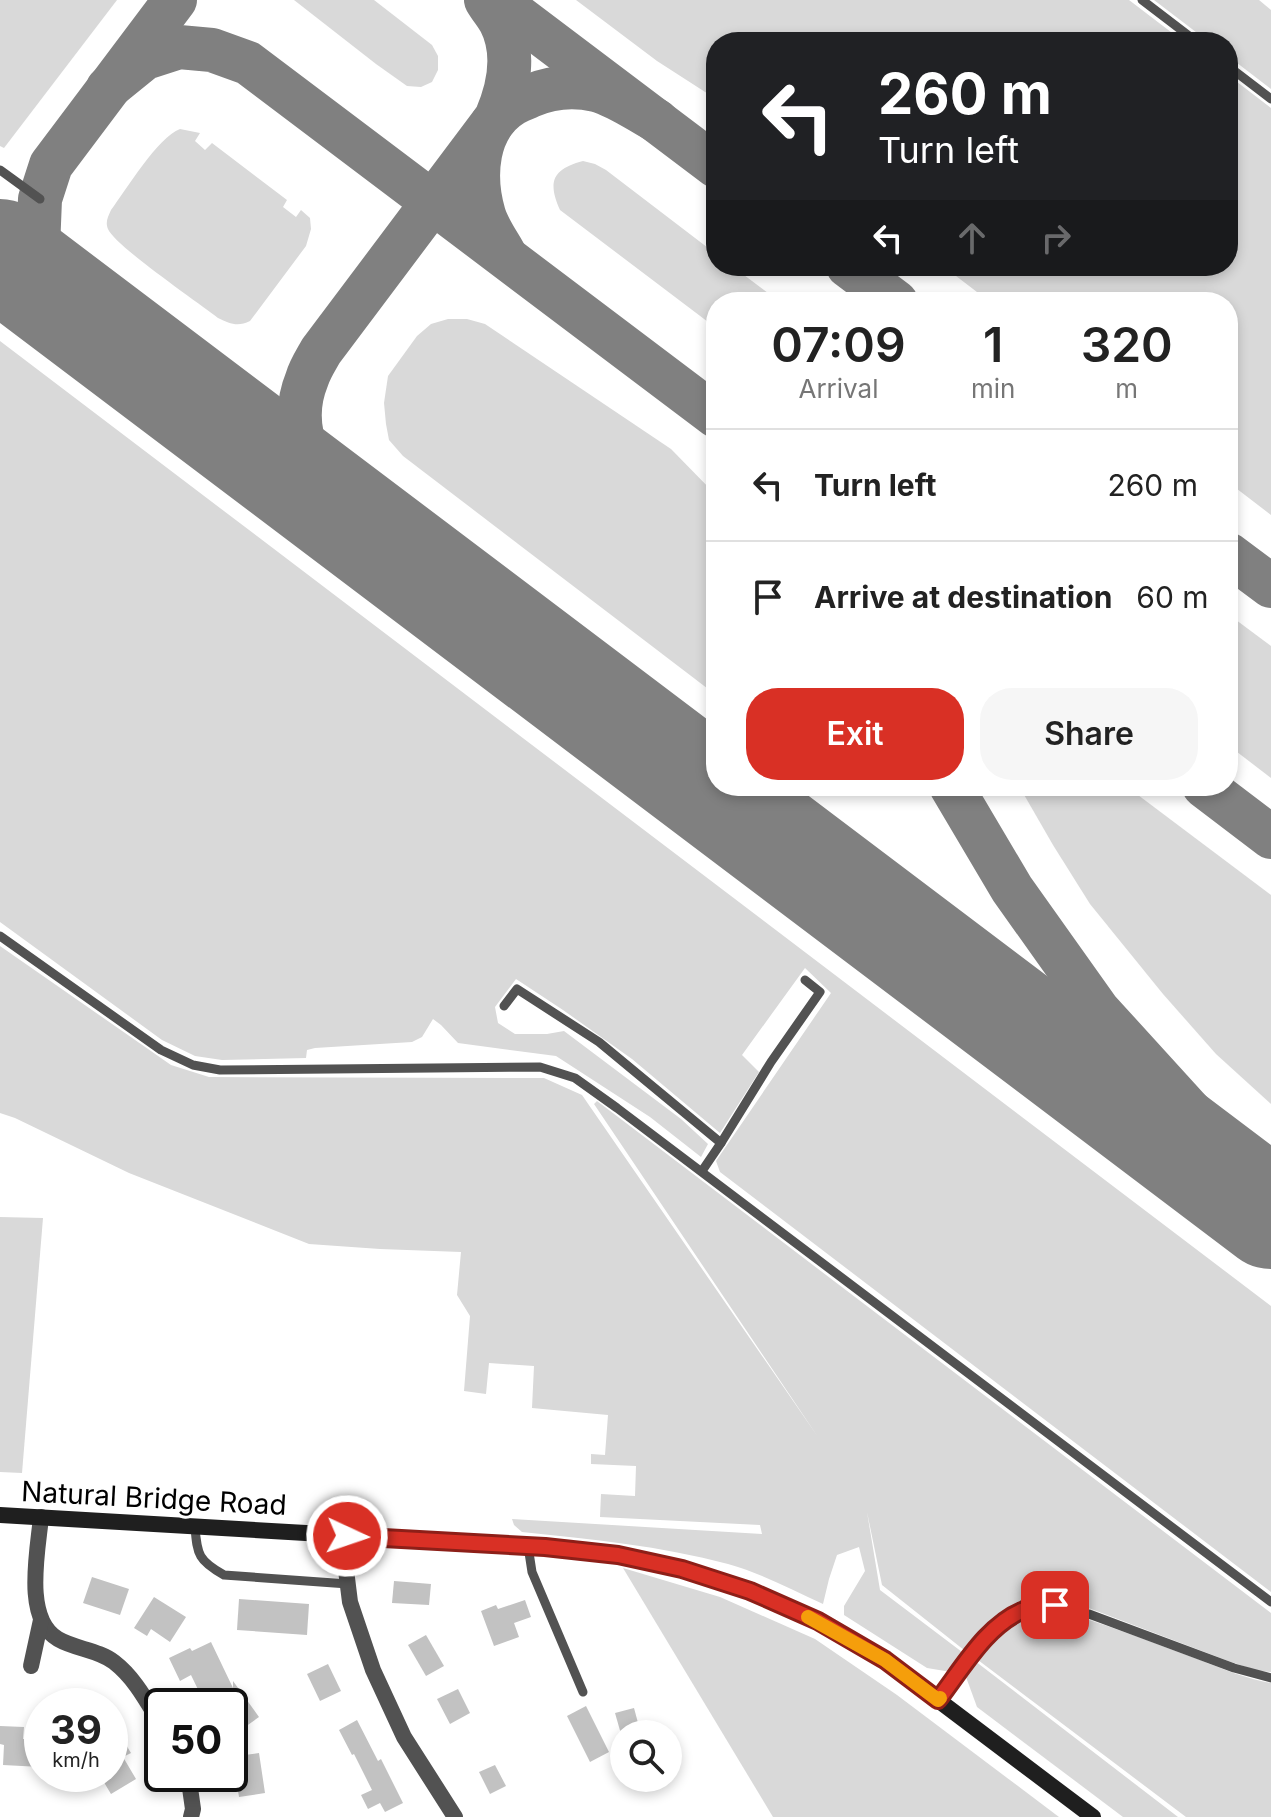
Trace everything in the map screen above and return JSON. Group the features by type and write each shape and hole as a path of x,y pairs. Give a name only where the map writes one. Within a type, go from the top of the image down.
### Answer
{"main road":[{"name":"Natural Bridge Road","path":"0,1515 528,1546 618,1555 682,1569 750,1591 818,1621 885,1660 1093,1817"}],"street":[{"path":"31,1666 41,1620 34,1585 41,1517"},
{"path":"347,1536 346,1570 350,1602 373,1670 404,1737 455,1817"},
{"path":"41,1620 55,1638 112,1660 133,1680 144,1697"},
{"path":"191,1792 191,1817"}],"lane":[{"path":"1142,0 1184,32"},
{"path":"1238,74 1271,99"},
{"path":"0,170 40,199"},
{"path":"0,936 161,1050 193,1065 220,1070 540,1067 575,1078 1271,1602"},
{"path":"702,1171 820,992 805,980"},
{"path":"504,1006 517,989 599,1042 721,1143"},
{"path":"195,1527 196,1551 209,1566 224,1575 348,1584"},
{"path":"528,1546 532,1572 583,1692"},
{"path":"938,1700 984,1640 1005,1619 1027,1608 1055,1605 1271,1678"}],"shaded area":[{"path":"0,0 117,0 4,148 0,146"},
{"path":"294,0 374,0 432,45 438,56 438,70 432,82 421,87 407,86"},
{"path":"576,0 1129,0 1171,32 706,32 706,93 657,61"},
{"path":"1154,0 1259,0 1271,10 1271,89 1238,64 1238,32 1196,32"},
{"path":"1238,83 1271,108 1271,515 1238,490 1238,292 977,292 956,276 1238,276"},
{"path":"180,129 200,133 195,141 205,150 212,143 287,200 283,207 296,217 301,210 310,218 311,229 306,246 246,323 234,324 218,318 140,260 108,229 111,210 152,153"},
{"path":"583,161 606,170 706,246 706,276 745,276 767,292 706,292 706,320 560,210 554,191 555,178 573,164"},
{"path":"448,319 467,319 485,324 671,449 706,485 706,687 403,456 389,440 384,403 388,376 417,336 431,324"},
{"path":"0,341 1271,1306 1271,1592 720,1172 716,1161 831,993 805,968 742,1055 759,1072 720,1133 632,1059 516,979 495,1007 498,1023 515,1034 564,1031 681,1119 708,1144 701,1157 650,1117 556,1056 458,1043 433,1019 422,1037 412,1042 315,1048 307,1050 306,1058 222,1060 195,1056 162,1040 0,922"},
{"path":"1238,621 1271,646 1271,778 1238,753"},
{"path":"1025,796 1139,796 1271,895 1271,1104 1216,1054 1163,994 1090,904"},
{"path":"0,946 171,1065 209,1077 544,1078 582,1095 818,1437 594,1104 597,1101 1271,1613 1271,1672 1231,1662 1086,1607 1051,1600 1028,1602 1007,1611 989,1627 969,1654 882,1585 867,1512 880,1590 966,1655 957,1671 927,1668 844,1615 844,1606 865,1571 859,1547 837,1555 823,1604 752,1572 703,1558 626,1544 522,1532 512,1519 762,1534 760,1525 600,1517 601,1494 635,1496 636,1466 591,1464 591,1454 605,1455 608,1415 532,1408 534,1366 489,1363 486,1394 464,1391 470,1316 457,1295 461,1252 309,1244 129,1173 0,1113"},
{"path":"0,1217 43,1218 22,1473 0,1472"},
{"path":"623,1568 720,1597 815,1639 897,1695 1059,1817 773,1817"},
{"path":"1047,1609 1105,1625 1235,1673 1271,1683 1271,1817 1186,1817 978,1660 1015,1621"},
{"path":"975,1661 1178,1817 1123,1817 977,1707 966,1677"}],"building":[{"path":"92,1577 129,1589 120,1615 83,1603"},
{"path":"394,1581 431,1584 429,1605 392,1603"},
{"path":"154,1597 186,1617 170,1642 151,1629 147,1636 134,1628"},
{"path":"239,1599 309,1604 307,1635 237,1630"},
{"path":"525,1600 531,1617 514,1623 519,1637 494,1646 481,1611"},
{"path":"426,1635 444,1666 426,1676 408,1645"},
{"path":"211,1642 233,1688 197,1688 191,1675 180,1681 169,1658 190,1648 192,1651"},
{"path":"328,1664 341,1691 320,1701 307,1674"},
{"path":"458,1689 470,1713 450,1724 437,1699"},
{"path":"248,1702 259,1717 248,1725"},
{"path":"586,1706 609,1752 590,1762 567,1716"},
{"path":"634,1708 637,1720 617,1720 615,1713"},
{"path":"357,1720 403,1803 385,1812 380,1803 368,1809 361,1795 372,1790 339,1730"},
{"path":"0,1726 24,1727 24,1766 3,1765 4,1745 0,1744"},
{"path":"259,1753 265,1793 239,1797 238,1792 248,1792 248,1755"},
{"path":"128,1765 136,1779 128,1784"},
{"path":"495,1765 506,1786 490,1794 479,1772"}],"taxiway":[{"path":"70,305 38,248 40,199 51,165 175,0"},
{"path":"349,516 325,485 307,453 302,436 301,399 321,351 496,118 509,70 508,45 500,21 486,0"},
{"path":"496,0 706,158"},
{"path":"108,88 145,58 179,47 212,50 248,63 706,408"},
{"path":"504,253 486,220 478,169 484,139 500,114 538,93 579,88 612,96 657,121"},
{"path":"861,276 883,292"},
{"path":"1238,561 1271,586"},
{"path":"957,796 1012,889 1098,1010 1271,1196"},
{"path":"1217,796 1271,837"}],"runway":[{"path":"0,254 706,787"},
{"path":"718,796 1271,1214"}],"slow traffic":[{"path":"808,1617 885,1660 938,1700 940,1698"}],"route":[{"path":"347,1536 545,1547 618,1555 682,1569 750,1591 818,1621 885,1660 938,1700 984,1640 1005,1619 1027,1608 1055,1605"}]}
